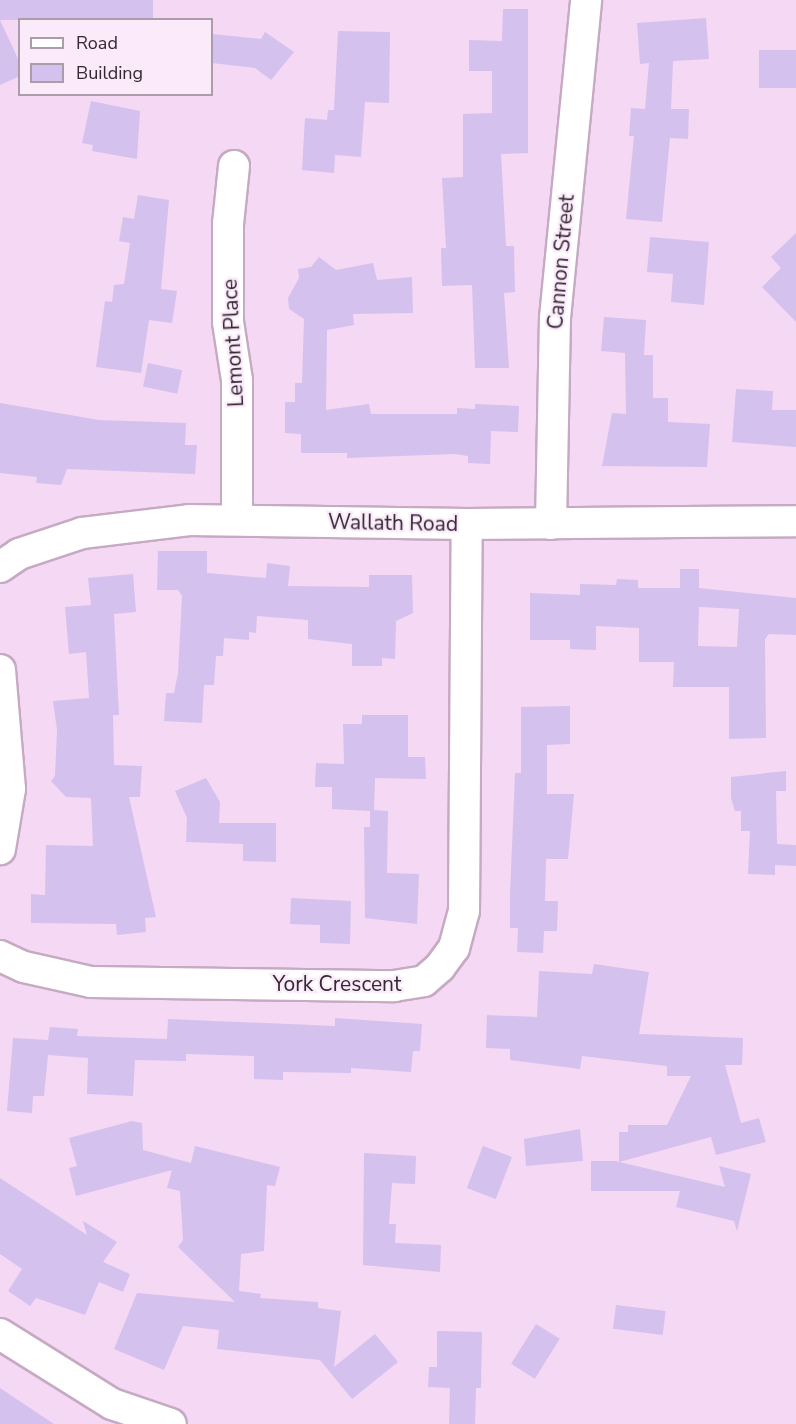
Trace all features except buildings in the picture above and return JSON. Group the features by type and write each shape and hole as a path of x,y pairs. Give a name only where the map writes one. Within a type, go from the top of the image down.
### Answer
{"street":[{"name":"Cannon Street","path":"551,524 555,318 586,0"},
{"name":"Lemont Place","path":"234,166 228,224 228,322 237,380 237,520"},
{"name":"Wallath Road","path":"1,572 19,554 82,533 189,520 466,524 796,521"},
{"name":"York Crescent","path":"0,956 24,967 91,982 394,987 424,981 440,967 454,948 464,911 466,524"},
{"path":"0,670 10,789 0,849"},
{"path":"0,1334 112,1404 171,1424"}]}
